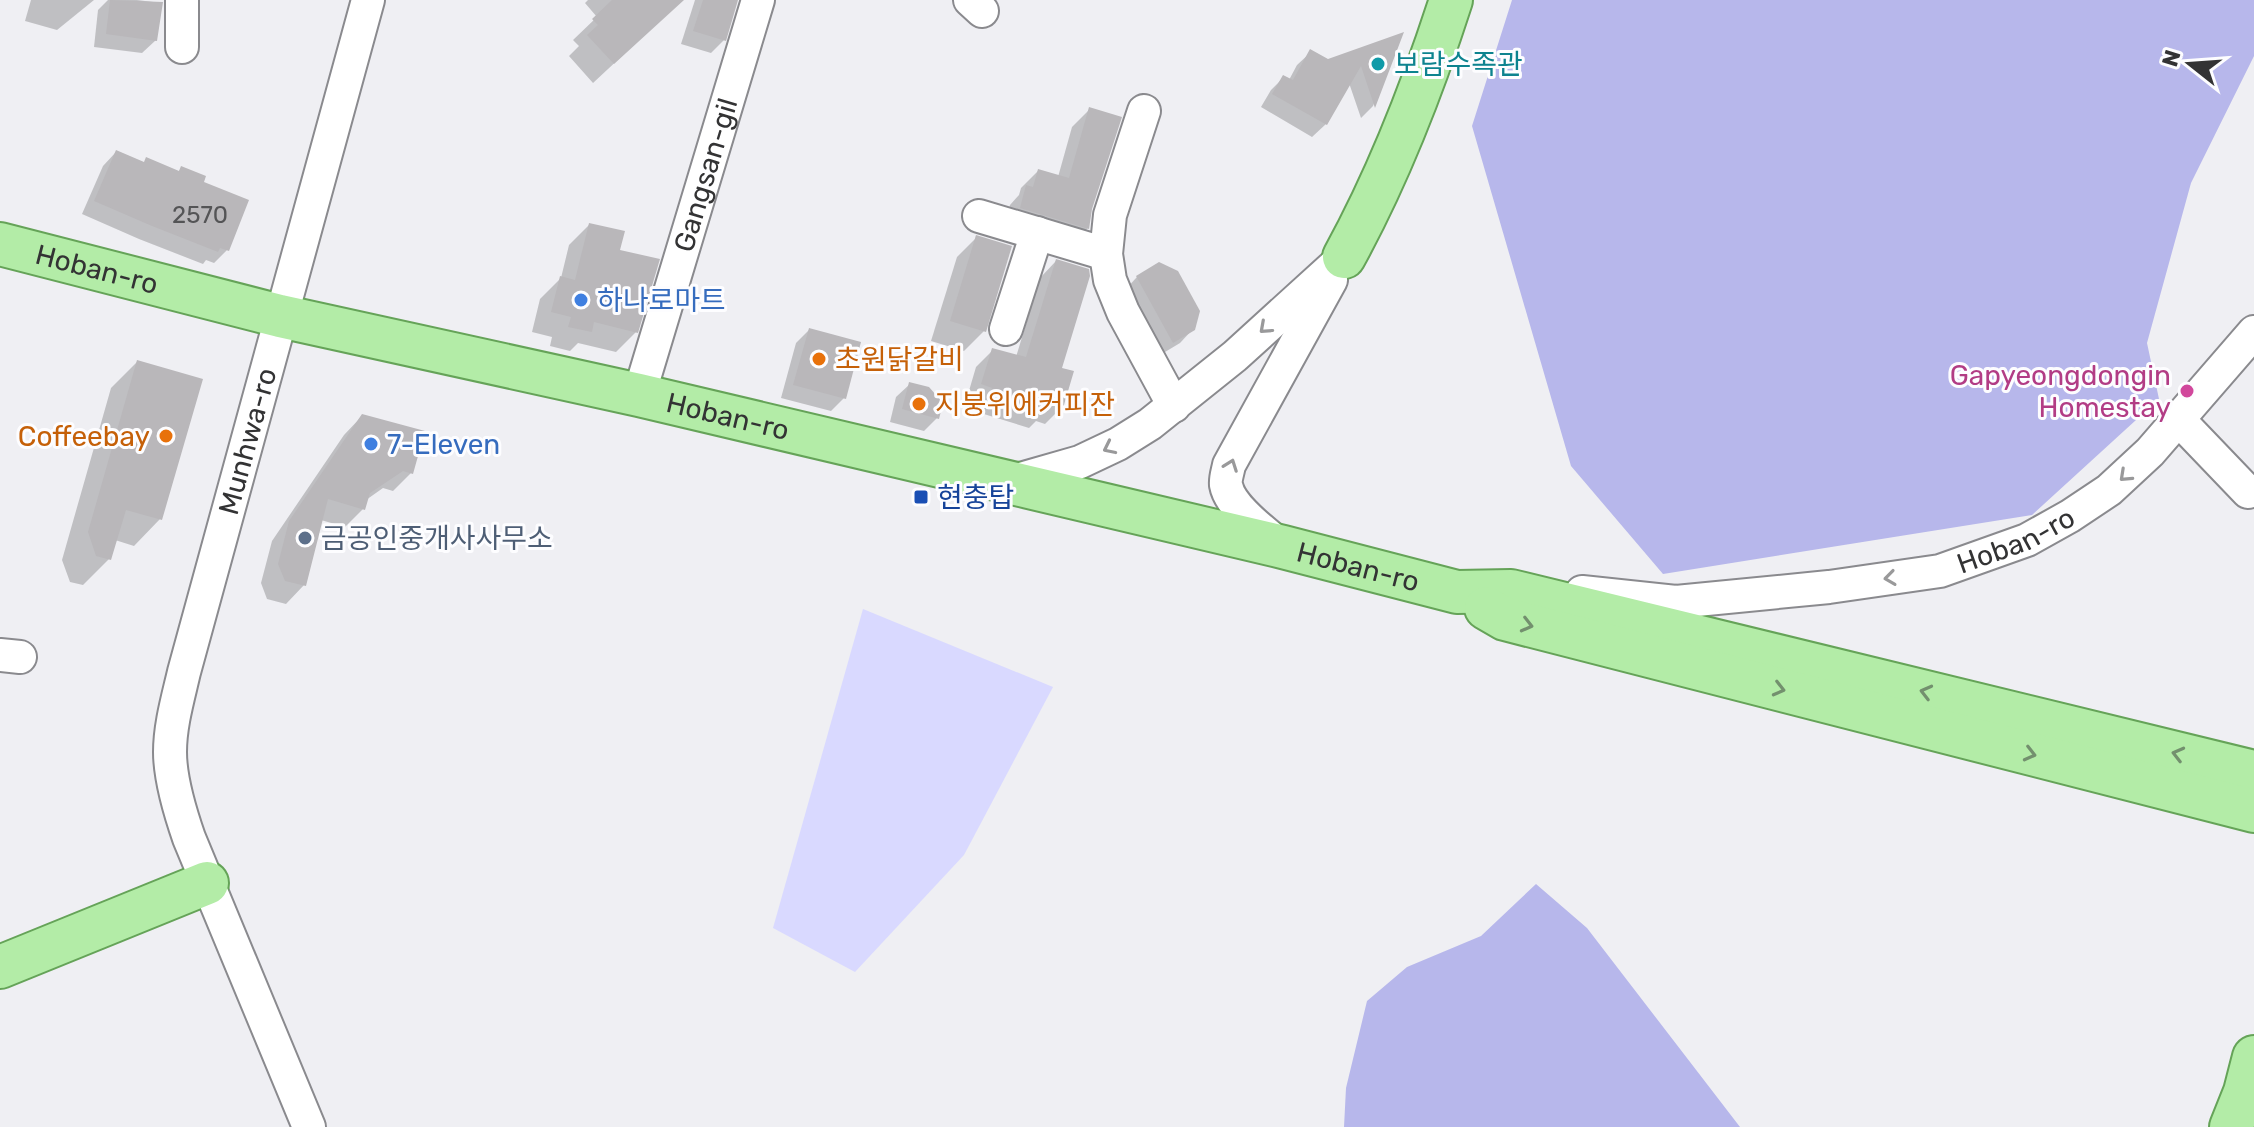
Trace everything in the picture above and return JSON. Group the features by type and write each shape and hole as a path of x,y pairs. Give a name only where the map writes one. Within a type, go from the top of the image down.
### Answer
{"main road":[{"path":"1344,257 1394,158 1451,0"},
{"name":"Hoban-ro","path":"0,244 280,316 639,395 1283,547 1457,592 1505,619 2254,811"},
{"name":"Hoban-ro","path":"1457,592 1511,591 2254,772"},
{"path":"0,967 207,883"},
{"path":"2231,1127 2254,1057"}],"street":[{"path":"182,0 182,47"},
{"name":"Munhwa-ro","path":"309,1127 207,883 180,810 170,753 174,715 188,657 368,0"},
{"name":"Gangsan-gil","path":"639,395 758,0"},
{"path":"1144,111 1110,215 1106,254 1110,280 1123,312 1174,406"},
{"path":"979,216 1106,254"},
{"path":"1006,329 1037,233"},
{"path":"1008,483 1080,462 1150,424 1235,356 1344,257"},
{"path":"1283,547 1255,525 1232,499 1226,484 1229,465 1344,257"},
{"name":"Hoban-ro","path":"1511,591 1569,590 1676,602 1829,587 1940,571 2027,540 2109,490 2150,452 2254,332"},
{"path":"2178,419 2248,492"}],"shaded area":[{"path":"1512,0 2254,0 2254,56 2191,183 2147,343 2159,399 2032,515 1663,574 1571,466 1472,126"},
{"path":"863,609 1053,687 964,855 855,972 773,928"},
{"path":"1536,884 1587,928 1740,1127 1344,1127 1346,1088 1367,1001 1407,967 1481,936"}],"building":[{"path":"110,0 163,2 157,41 106,34"},
{"path":"612,0 684,0 614,64 587,35 598,25 592,19"},
{"path":"703,0 738,0 726,41 693,31"},
{"path":"1404,32 1375,108 1361,66 1327,125 1272,94 1283,75 1293,80 1310,49 1328,59"},
{"path":"1089,107 1122,117 1092,209 1089,229 1020,208 1026,185 1033,187 1038,169 1069,178"},
{"path":"116,150 144,162 146,157 179,171 181,166 206,176 204,182 249,200 229,251 220,248 218,252 94,201"},
{"path":"589,223 625,231 620,250 660,259 638,333 594,322 592,332 568,327 571,317 551,312 560,276 575,280"},
{"path":"976,235 1012,246 986,332 950,321"},
{"path":"1056,259 1089,269 1090,276 1062,368 1074,371 1063,408 1050,404 1048,412 990,394 992,388 981,384 992,348 1026,357"},
{"path":"1159,262 1178,271 1200,311 1195,330 1173,343 1136,276"},
{"path":"809,328 861,342 846,399 793,385"},
{"path":"137,360 203,379 162,520 126,510 111,560 96,556 88,532"},
{"path":"909,382 929,387 943,403 939,419 902,409"},
{"path":"362,414 425,431 413,474 403,471 370,493 365,510 328,499 306,586 285,581 278,564 289,521"}],"place":[{"name":"보람수족관","path":"1378,64"},
{"name":"하나로마트","path":"581,300"},
{"name":"초원닭갈비","path":"819,359"},
{"name":"Gapyeongdongin Homestay","path":"2187,391"},
{"name":"지붕위에커피잔","path":"919,404"},
{"name":"Coffeebay","path":"166,436"},
{"name":"7-Eleven","path":"371,444"},
{"name":"현충탑","path":"921,497"},
{"name":"금공인중개사사무소","path":"305,538"}]}
